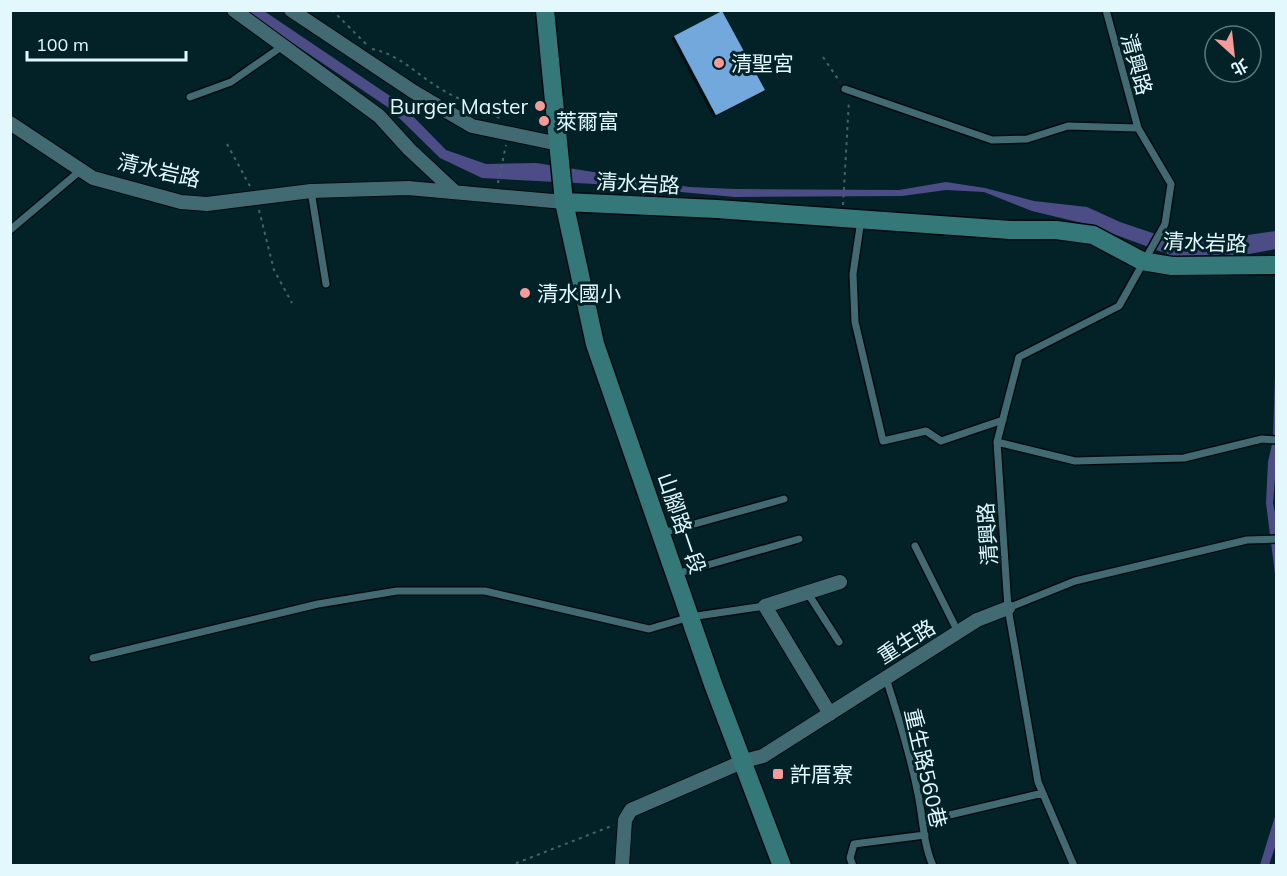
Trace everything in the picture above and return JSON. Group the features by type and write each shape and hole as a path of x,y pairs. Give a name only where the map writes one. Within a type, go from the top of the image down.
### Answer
{"main road":[{"path":"545,10 560,148"},
{"name":"山腳路一段","path":"560,148 564,195 595,344 690,617 782,866"},
{"name":"清水岩路","path":"564,195 861,220 1010,230 1056,230 1093,235 1142,261 1205,267 1276,265"}],"street":[{"path":"234,10 380,116 409,149 455,192"},
{"path":"291,10 414,92 472,126 560,148"},
{"name":"清水岩路","path":"10,123 93,178 181,202 207,204 256,196 311,191 408,188 455,192 564,195"},
{"path":"830,714 765,606 840,582"},
{"name":"重生路","path":"625,820 630,810 744,761 763,756 977,620 1008,608"},
{"path":"622,866 625,820"}],"lane":[{"name":"清興路","path":"1074,866 1038,782 1008,608 997,442 1019,357 1119,306 1142,261 1165,224 1171,184 1138,128 1106,10"},
{"path":"190,97 231,82 284,45"},
{"path":"846,89 992,140 1027,139 1068,126 1138,128"},
{"path":"10,230 81,170"},
{"path":"311,191 326,284"},
{"path":"861,220 853,274 855,322 883,441 926,431 941,441 1003,420"},
{"path":"997,442 1075,461 1184,458 1262,439 1276,440"},
{"path":"662,533 784,499"},
{"path":"676,574 799,539"},
{"name":"重生路","path":"1008,608 1075,581 1247,540 1276,539"},
{"path":"915,546 958,632"},
{"path":"93,658 318,604 397,591 485,591 649,629 690,617 765,606"},
{"path":"807,592 838,642"},
{"name":"重生路560巷","path":"886,678 910,755 924,821 926,850 933,866"},
{"path":"924,821 1043,793"},
{"path":"853,866 849,858 854,844 925,835"}],"path":[{"path":"332,10 371,49 386,52 442,90 483,107 504,121 506,135"},
{"path":"823,57 846,89 849,98 842,218"},
{"path":"227,144 256,196 274,270 292,303"},
{"path":"498,187 504,153"},
{"path":"509,866 625,820"}],"shaded area":[{"path":"245,11 264,11 399,102 446,150 486,164 536,163 689,187 735,189 899,190 946,182 985,188 1034,201 1087,207 1120,222 1185,244 1276,231 1276,249 1238,256 1176,257 1086,224 1032,211 984,192 946,190 902,196 735,197 595,184 482,178 440,158 389,108"},
{"path":"1276,342 1276,465 1273,503 1276,518 1276,582 1266,503 1268,462 1273,440"},
{"path":"1276,813 1276,844 1269,865 1260,865"}],"building":[{"name":"清聖宮","path":"722,11 765,90 716,115 674,36"}],"place":[{"name":"清聖宮","path":"719,63"},
{"name":"Burger Master","path":"540,106"},
{"name":"萊爾富","path":"544,121"},
{"name":"清水國小","path":"525,293"},
{"name":"許厝寮","path":"778,774"}]}
